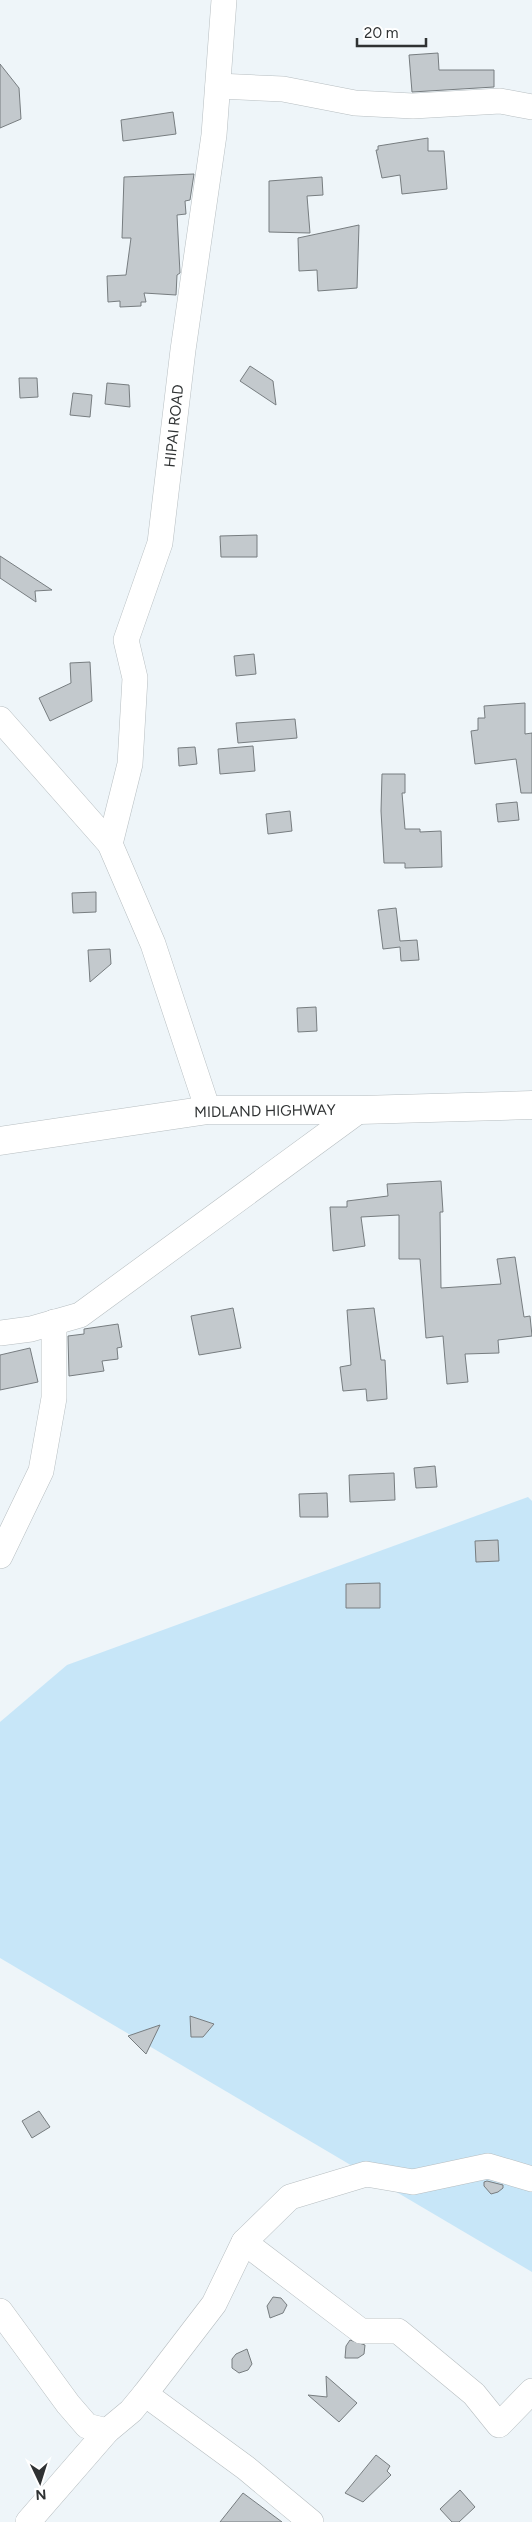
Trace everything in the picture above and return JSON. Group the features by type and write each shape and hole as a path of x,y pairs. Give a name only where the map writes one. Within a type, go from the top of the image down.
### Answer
{"main road":[{"name":"MIDLAND HIGHWAY","path":"0,1141 208,1110 360,1110 532,1106"}],"street":[{"name":"HIPAI ROAD","path":"110,844 130,764 135,678 126,640 160,543 183,350 214,135 224,0"},
{"path":"218,86 283,89 355,103 413,106 500,101 532,107"},
{"path":"0,719 55,779 110,844 153,944 208,1110"},
{"path":"0,1333 32,1329 80,1315 360,1110"},
{"path":"0,1556 41,1471 54,1398 54,1322"},
{"path":"28,2522 107,2432 130,2412 146,2394 214,2304 244,2242 290,2197 366,2174 413,2182 488,2166 532,2179"},
{"path":"244,2242 361,2331 398,2331 474,2394 499,2425 532,2391"},
{"path":"0,2311 68,2404 88,2426 107,2432"},
{"path":"146,2394 246,2468 311,2522"}],"shaded area":[{"path":"528,1497 532,1501 532,2272 0,1958 0,1722 67,1665"}],"building":[{"path":"438,53 439,70 494,70 494,87 412,92 409,55"},
{"path":"0,64 19,88 21,119 0,128"},
{"path":"173,112 176,134 123,141 121,120"},
{"path":"428,138 428,151 444,151 447,189 402,194 400,175 382,178 376,150 378,150 378,146"},
{"path":"194,174 190,200 185,201 186,214 177,215 180,273 177,275 176,295 144,293 146,302 141,302 141,306 120,307 120,301 108,302 107,276 126,275 131,238 122,238 124,177"},
{"path":"322,177 323,195 307,196 310,233 269,232 269,181"},
{"path":"359,225 357,288 318,291 317,270 299,271 298,238"},
{"path":"250,366 273,381 276,405 240,381"},
{"path":"19,378 37,378 38,397 20,398"},
{"path":"107,383 129,385 130,407 105,404"},
{"path":"73,393 92,395 90,417 70,415"},
{"path":"257,535 257,557 221,557 220,536"},
{"path":"0,556 52,590 35,591 36,602 0,578"},
{"path":"254,654 256,674 236,676 234,656"},
{"path":"90,662 92,701 50,721 39,698 71,683 70,663"},
{"path":"525,703 525,734 532,733 532,793 521,793 516,759 475,764 471,731 478,730 478,718 485,718 484,706"},
{"path":"295,719 297,738 238,743 236,723"},
{"path":"253,746 255,771 220,774 218,749"},
{"path":"195,747 197,764 179,766 178,748"},
{"path":"382,774 405,774 405,793 402,793 405,829 420,829 420,832 441,831 442,867 405,868 405,863 384,863 381,811"},
{"path":"517,802 519,820 498,822 496,804"},
{"path":"290,811 292,831 268,834 266,814"},
{"path":"96,892 96,912 73,913 72,893"},
{"path":"396,908 400,941 417,940 419,960 401,961 400,947 383,949 378,910"},
{"path":"110,949 111,964 90,982 88,950"},
{"path":"316,1007 317,1031 298,1032 297,1008"},
{"path":"441,1181 443,1212 440,1212 441,1288 501,1284 497,1259 515,1257 524,1317 530,1316 532,1336 498,1340 499,1353 465,1354 468,1382 447,1384 443,1336 426,1338 420,1259 399,1259 399,1215 361,1217 365,1246 333,1251 330,1207 347,1207 347,1201 388,1196 387,1184"},
{"path":"233,1308 241,1348 199,1355 191,1316"},
{"path":"374,1308 381,1360 385,1360 387,1399 367,1401 366,1389 343,1391 340,1367 351,1365 347,1310"},
{"path":"118,1324 122,1347 117,1348 118,1359 102,1361 104,1371 69,1376 68,1336 84,1334 84,1329"},
{"path":"30,1348 38,1382 0,1390 0,1355"},
{"path":"435,1466 437,1487 416,1488 414,1468"},
{"path":"394,1473 395,1500 350,1502 349,1475"},
{"path":"327,1493 328,1517 300,1517 299,1494"},
{"path":"498,1540 499,1561 476,1562 475,1541"},
{"path":"380,1583 380,1608 346,1608 346,1584"},
{"path":"190,2016 214,2024 203,2037 191,2037"},
{"path":"160,2025 146,2054 128,2036"},
{"path":"39,2111 50,2127 32,2138 22,2121"},
{"path":"484,2182 503,2185 503,2188 491,2194 484,2186"},
{"path":"273,2297 281,2298 287,2305 283,2313 270,2318 267,2306"},
{"path":"350,2340 365,2345 364,2354 358,2358 345,2358 346,2346"},
{"path":"247,2349 252,2364 248,2370 239,2373 232,2368 232,2359 236,2354"},
{"path":"326,2376 357,2403 339,2422 308,2395 327,2397"},
{"path":"376,2455 390,2466 387,2471 391,2475 363,2502 345,2493"},
{"path":"460,2490 475,2507 459,2522 452,2522 440,2509"},
{"path":"243,2493 282,2522 220,2522"}]}
